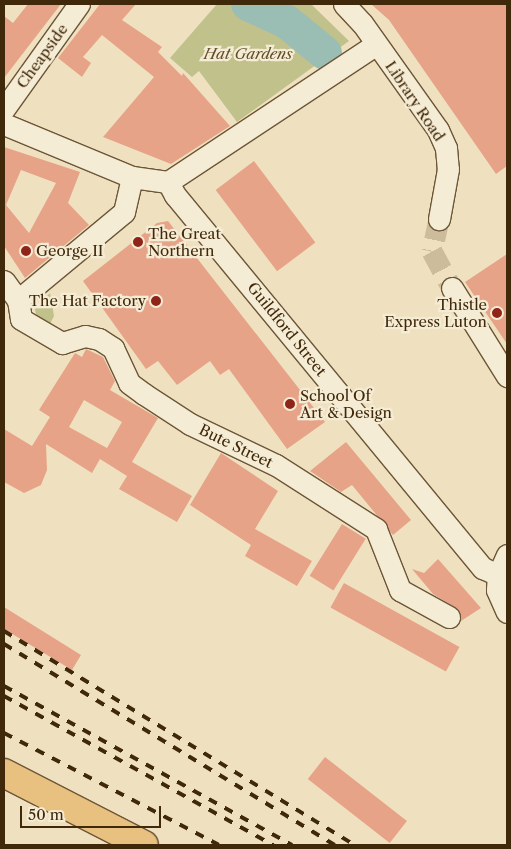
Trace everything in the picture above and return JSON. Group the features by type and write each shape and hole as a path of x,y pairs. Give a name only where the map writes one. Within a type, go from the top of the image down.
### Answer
{"highway":[{"path":"4,773 144,845"}],"street":[{"name":"Cheapside","path":"4,109 79,4"},
{"name":"Library Road","path":"344,4 438,130 446,148 448,169 439,219"},
{"path":"4,124 132,177 168,182 376,45"},
{"path":"18,300 124,212 132,177"},
{"name":"Guildford Street","path":"168,182 174,195 289,331 483,568 498,575"},
{"name":"Bute Street","path":"4,281 18,300 21,319 62,343 85,336 99,339 113,348 129,383 144,394 190,424 276,465 376,529 400,590 449,618"},
{"path":"452,288 505,369"},
{"path":"507,556 498,575 497,590 507,612"}],"green space":[{"name":"Hat Gardens","path":"217,4 311,4 349,41 237,122 199,71 192,77 170,58"},
{"path":"50,293 54,316 49,326 37,321 35,309"}],"building":[{"path":"28,4 61,4 4,78 4,16 13,23"},
{"path":"100,4 136,4 122,20 162,47 158,52 182,76 183,73 230,126 171,164 103,137 154,77 102,35 83,57 91,63 82,77 58,58"},
{"path":"371,4 507,4 507,166 496,174 389,20"},
{"path":"4,147 80,172 68,203 89,225 25,278 4,246","holes":["21,170 56,183 29,233 6,205"]},
{"path":"254,161 315,242 277,271 216,190"},
{"path":"168,221 325,422 287,449 229,369 220,375 210,361 177,385 158,361 146,369 83,281 157,223"},
{"name":"Thistle Express Luton","path":"507,254 507,344 465,282"},
{"path":"86,349 103,357 115,381 110,390 158,418 132,462 192,496 177,522 119,489 127,476 100,459 92,473 46,444 47,470 41,485 24,493 4,482 4,429 32,446 50,417 39,410 75,353 82,357","holes":["84,400 122,422 107,448 69,427"]},
{"path":"346,442 411,520 393,535 352,485 341,492 310,471"},
{"path":"221,453 278,491 255,529 312,561 297,586 245,556 251,545 190,505"},
{"path":"342,524 366,539 333,591 310,576"},
{"path":"438,559 481,608 461,621 459,610 433,594 412,569 424,573"},
{"path":"344,583 459,647 446,671 330,607"},
{"path":"4,607 81,655 72,670 4,629"},
{"path":"325,757 407,821 390,843 308,779"}],"waterway":[{"path":"248,4 287,22 325,53"}],"tunnel":[{"path":"439,219 432,251 452,288"}],"railway":[{"path":"4,631 354,845"},
{"path":"4,644 335,845"},
{"path":"4,686 292,845"},
{"path":"4,696 273,845"},
{"path":"4,733 219,845"}],"place":[{"name":"The Great Northern","path":"138,242"},
{"name":"George II","path":"26,251"},
{"name":"The Hat Factory","path":"156,301"},
{"name":"Thistle Express Luton","path":"497,313"},
{"name":"School Of Art & Design","path":"290,404"}]}
